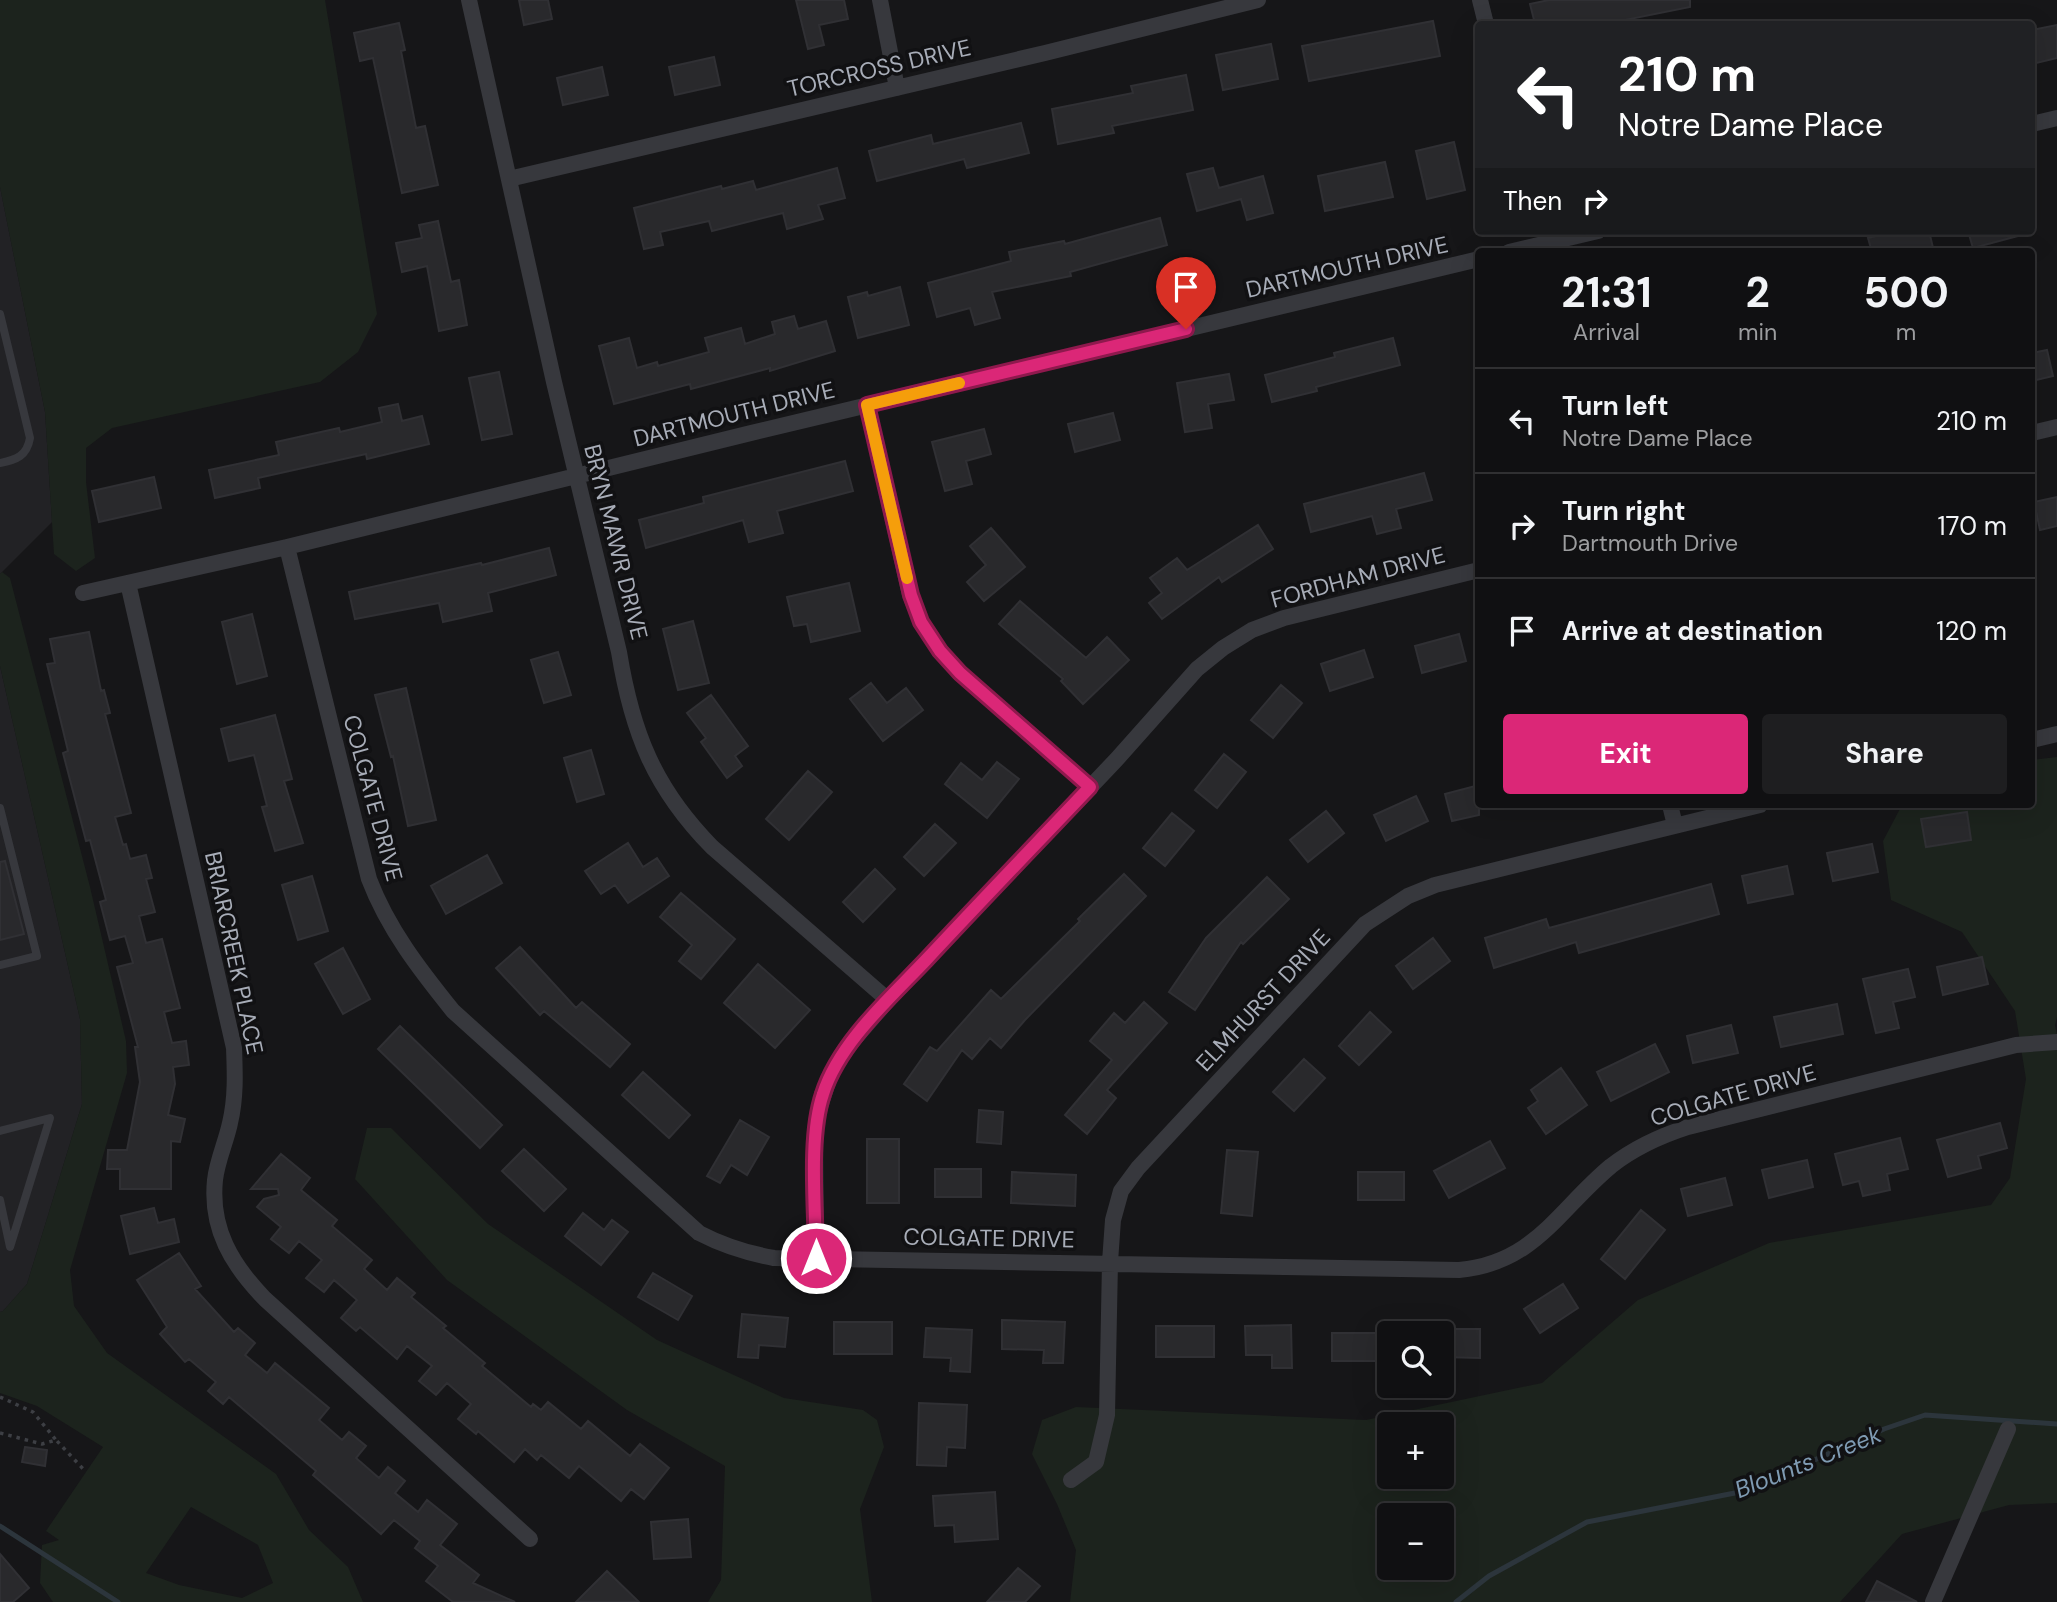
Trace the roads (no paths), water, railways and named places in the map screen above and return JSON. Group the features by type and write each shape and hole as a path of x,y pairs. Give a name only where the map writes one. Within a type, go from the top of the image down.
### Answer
{"street":[{"name":"BRYN MAWR DRIVE","path":"469,0 619,652 626,694 637,731 650,762 691,826 888,1000"},
{"path":"880,0 897,88"},
{"name":"TORCROSS DRIVE","path":"509,179 1258,0"},
{"path":"1480,0 1485,21"},
{"path":"2035,123 2057,118"},
{"path":"1536,243 1577,235"},
{"name":"DARTMOUTH DRIVE","path":"83,593 287,547 1475,260"},
{"path":"867,405 911,595 921,622 940,651 960,673 1090,787"},
{"path":"2035,432 2057,427"},
{"name":"COLGATE DRIVE","path":"287,547 369,879 376,899 393,929 421,971 453,1011 699,1233 720,1245 744,1253 774,1258 1459,1270 1476,1268 1516,1254 1537,1240 1612,1165 1663,1135 2016,1045 2057,1042"},
{"name":"FORDHAM DRIVE","path":"816,1258 815,1135 823,1093 844,1051 888,1000 1090,787 1197,669 1223,648 1252,631 1284,618 1475,571"},
{"name":"BRIARCREEK PLACE","path":"128,583 234,1048 234,1099 215,1180 218,1225 227,1251 243,1277 265,1299 530,1539"},
{"path":"2035,739 2057,734"},
{"path":"1671,808 1675,825"},
{"name":"ELMHURST DRIVE","path":"1071,1480 1096,1462 1107,1415 1110,1262 1115,1207 1121,1191 1138,1168 1365,924 1408,896 1435,886 1747,808"},
{"path":"1933,1602 2008,1429"}],"lane":[{"path":"0,314 30,438 24,454 15,460 0,463"},
{"path":"0,808 37,956 0,965"},
{"path":"0,1131 50,1118 10,1247 0,1200"}],"waterway":[{"name":"Blounts Creek","path":"1456,1602 1489,1576 1587,1522 1745,1491 1884,1429 1925,1415 2057,1424"},
{"path":"0,1526 118,1602"}]}
